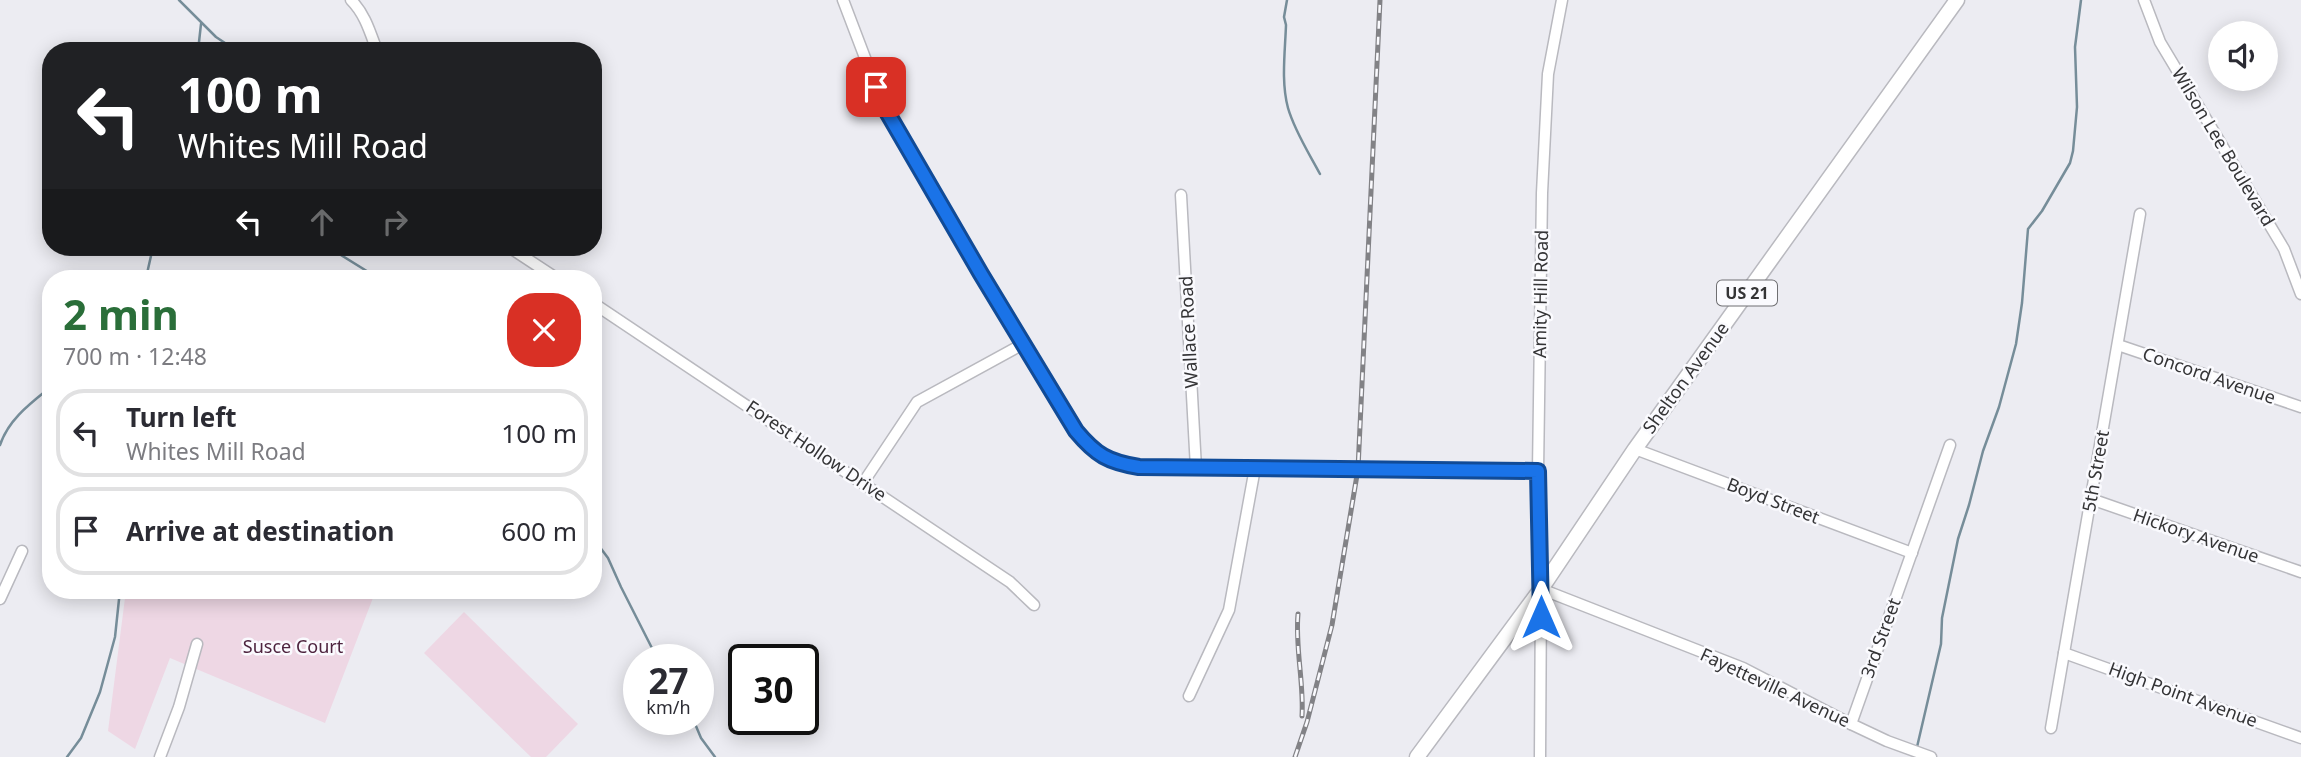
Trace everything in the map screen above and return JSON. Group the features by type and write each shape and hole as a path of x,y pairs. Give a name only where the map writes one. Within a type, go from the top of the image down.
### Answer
{"main road":[{"name":"Shelton Avenue","path":"1418,757 1541,589 1635,449 1957,0"}],"street":[{"path":"351,0 359,8 374,42"},
{"path":"843,0 883,105 1023,344 1076,431 1093,450 1114,463 1136,467 1538,471"},
{"name":"Amity Hill Road","path":"1540,757 1541,589 1538,471 1542,193 1548,74 1562,0"},
{"name":"Wilson Lee Boulevard","path":"2144,0 2160,42 2284,249 2301,294"},
{"name":"Wallace Road","path":"1181,195 1196,468"},
{"name":"5th Street","path":"2051,728 2140,214"},
{"path":"523,256 544,270"},
{"name":"Forest Hollow Drive","path":"602,309 1010,582 1034,605"},
{"path":"863,483 917,402 1023,344"},
{"name":"Concord Avenue","path":"2118,345 2301,407"},
{"name":"3rd Street","path":"1850,724 1950,445"},
{"name":"Boyd Street","path":"1635,449 1912,553"},
{"path":"1189,696 1229,610 1255,468"},
{"name":"Hickory Avenue","path":"2091,499 2301,572"},
{"path":"0,598 22,551"},
{"name":"Fayetteville Avenue","path":"1541,589 1743,668 1850,724 1931,757"},
{"path":"160,757 197,644"},
{"name":"High Point Avenue","path":"2064,653 2301,738"}],"green space":[{"name":"Susce Court","path":"125,599 373,599 325,723 170,658 135,749 108,731"},
{"path":"464,612 578,724 546,757 531,757 424,653"}],"waterway":[{"path":"179,0 224,42"},
{"path":"1287,0 1284,17 1286,98 1294,125 1320,174"},
{"path":"1917,747 1941,644 1942,618 1958,539 2016,344 2028,229 2042,211 2070,163 2073,151 2077,107 2075,47 2081,0"},
{"path":"199,42 201,24"},
{"path":"148,270 151,256"},
{"path":"343,256 365,270"},
{"path":"0,445 13,421 42,394"},
{"path":"602,550 650,644"},
{"path":"67,757 81,738 100,692 115,637 119,599"},
{"path":"700,735 715,757"}],"railway":[{"path":"1295,757 1307,722 1332,625 1358,469 1380,0"},
{"path":"1298,614 1302,716"}],"route":[{"path":"876,87 883,105 981,274 1076,431 1093,450 1114,463 1139,467 1538,471 1541,617"}]}
